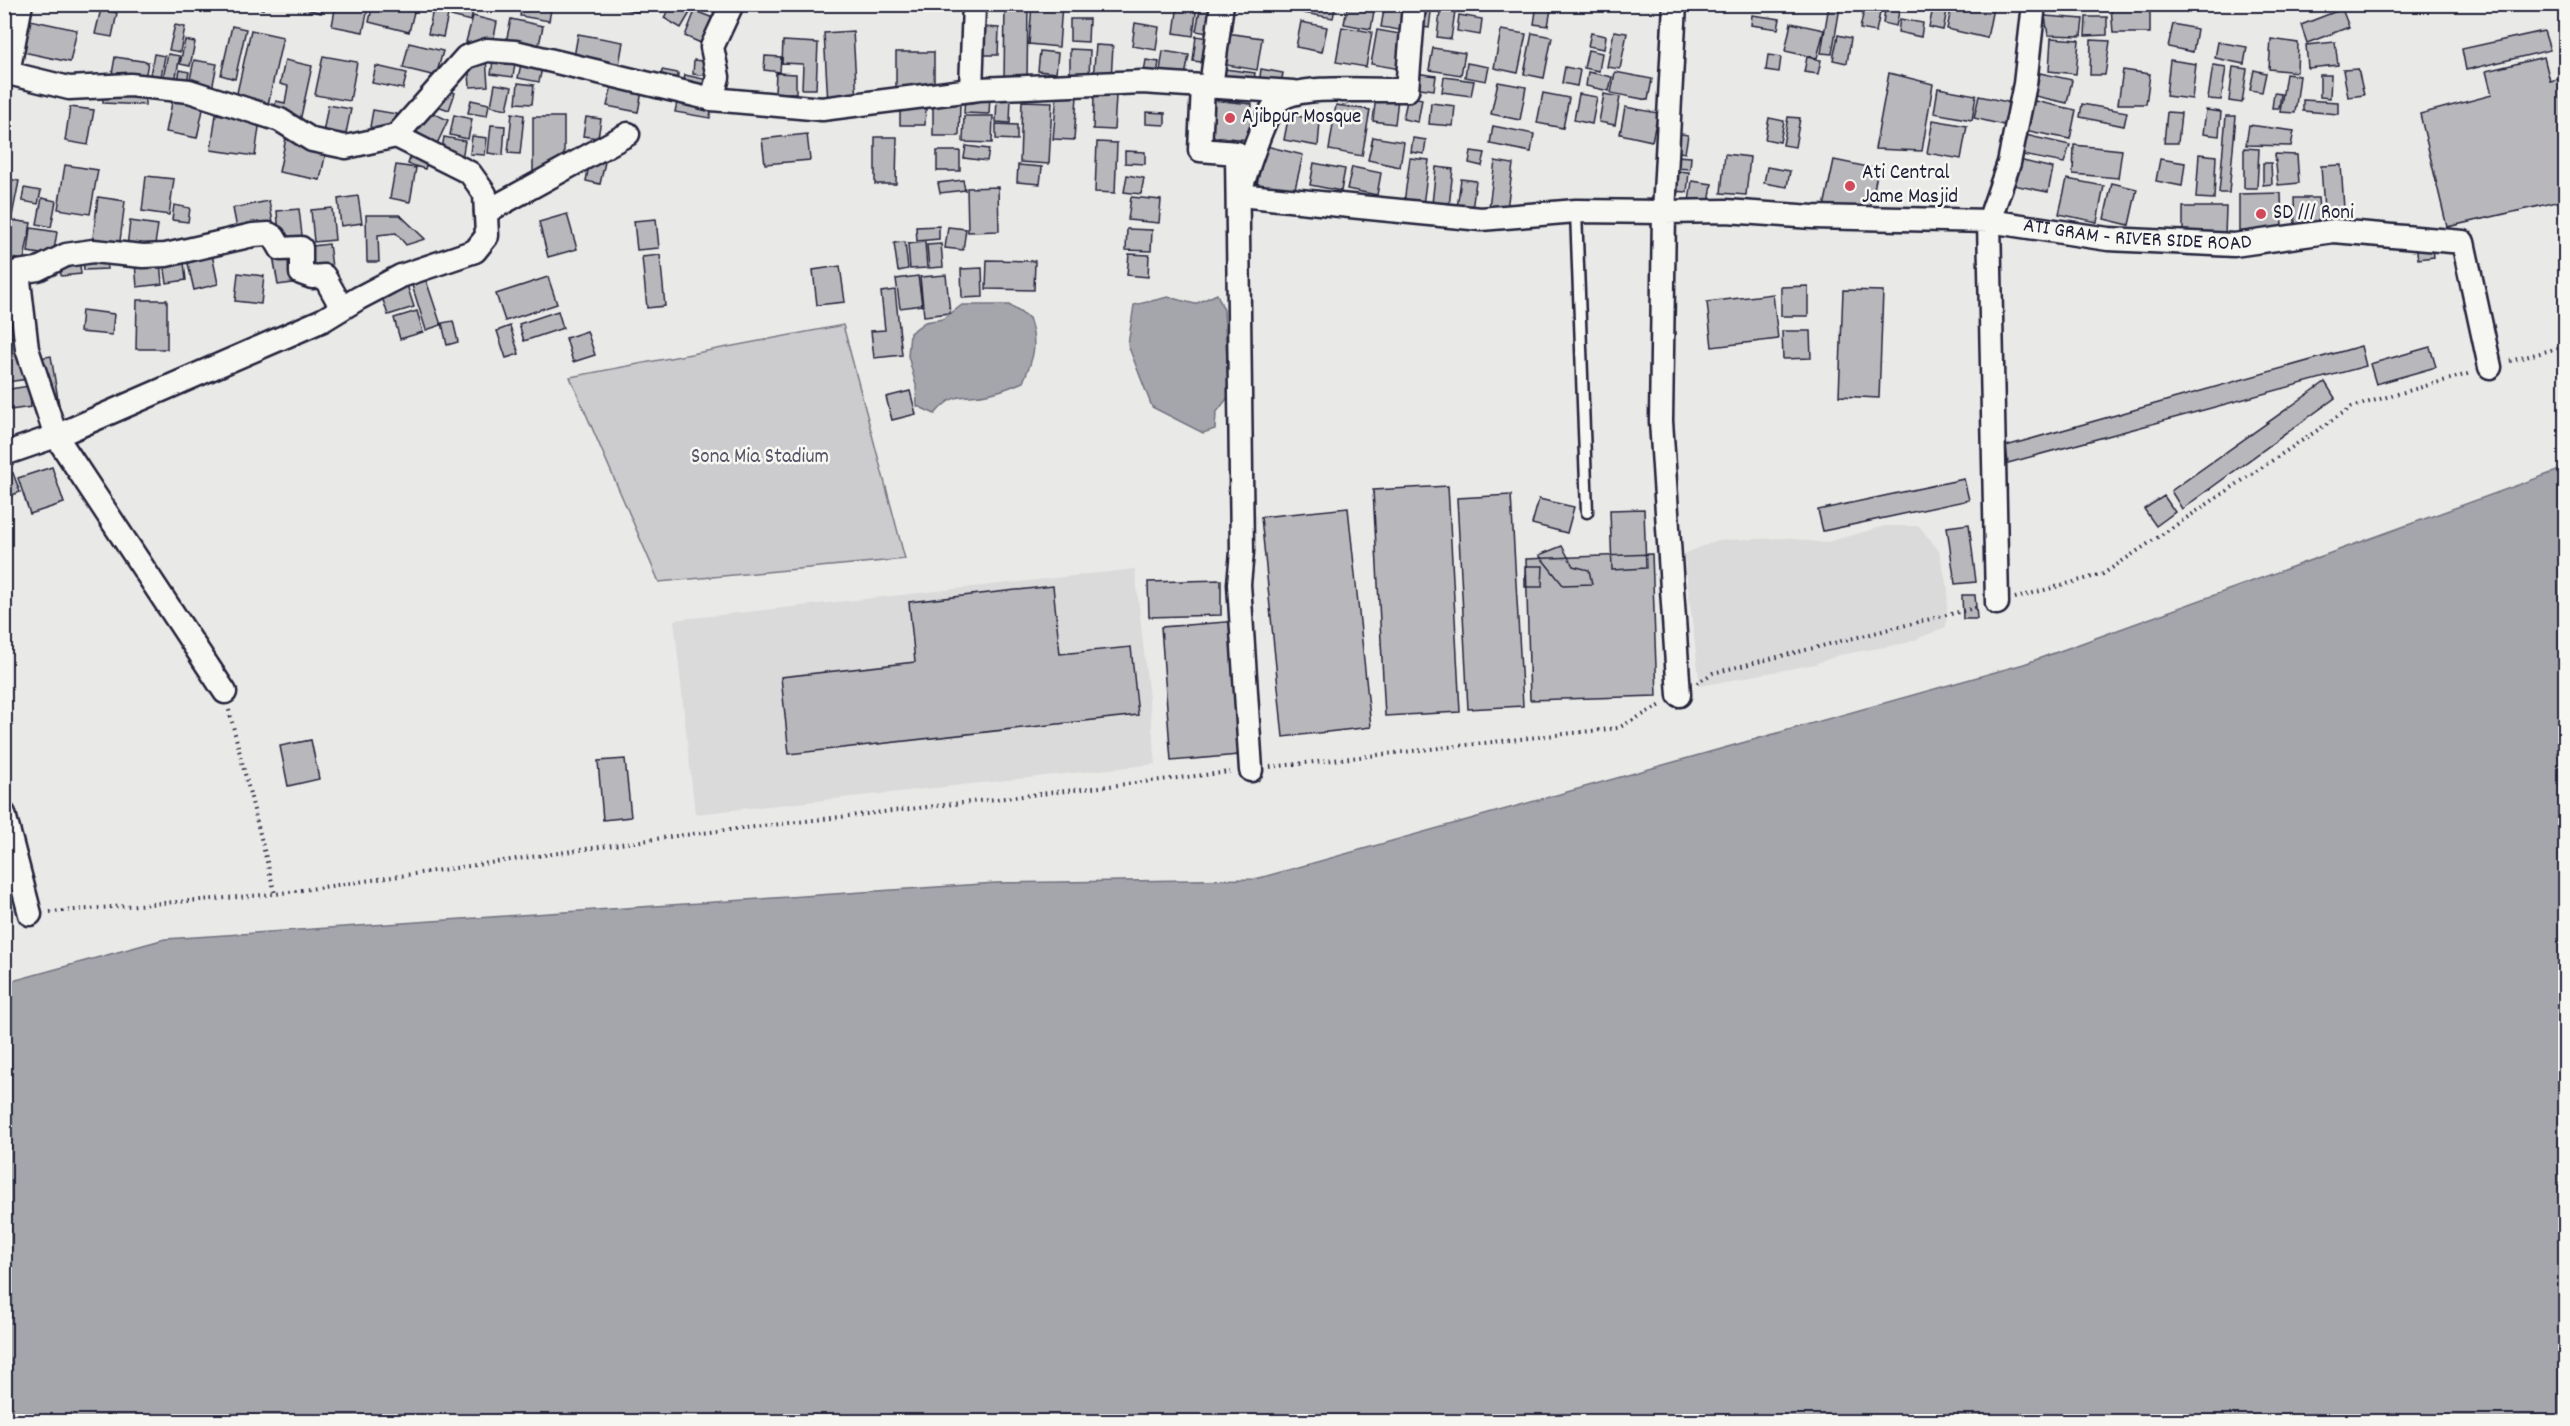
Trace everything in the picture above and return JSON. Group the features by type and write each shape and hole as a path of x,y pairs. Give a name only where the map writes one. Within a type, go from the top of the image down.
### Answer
{"street":[{"path":"21,4 14,50 6,80 69,88 130,85 189,92 280,120 312,140 346,147 396,136 466,57 486,50 514,52 712,99 822,109 971,90 1142,82 1293,92 1407,90 1414,4"},
{"path":"712,99 718,77 712,47 732,4"},
{"path":"971,90 974,4"},
{"path":"1222,4 1207,86 1200,150 1237,153 1242,552 1239,584 1251,770"},
{"path":"1675,4 1664,212 1661,421 1679,695"},
{"path":"1997,603 1989,221 2009,163 2025,84 2034,4"},
{"path":"1239,195 1258,140 1276,102 1293,92"},
{"path":"486,212 628,134"},
{"path":"4,454 56,436 322,320 401,276 475,251 487,236 485,194 470,173 396,136"},
{"name":"ATI GRAM - RIVER SIDE ROAD","path":"1239,195 1481,219 1576,211 1726,211 1813,217 1989,221 2108,239 2234,245 2334,231 2463,242 2490,367"},
{"path":"225,692 56,436 27,350 11,273 39,269 66,255 93,250 143,256 166,255 253,235 269,234 274,237 281,249 301,248 301,273 305,276 324,276 342,308"},
{"path":"4,814 30,914"}],"lane":[{"path":"1576,211 1587,512"}],"path":[{"path":"30,914 276,894 676,836 1618,728 1679,695 1713,673 1997,603 2103,574 2352,407 2565,346"},
{"path":"225,692 273,892 276,894"}],"shaded area":[{"path":"1217,294 1224,310 1229,396 1216,413 1215,429 1203,433 1152,407 1128,345 1134,305 1168,297 1195,304"},
{"path":"962,305 1009,305 1029,318 1034,351 1023,382 995,392 955,398 942,406 935,414 917,406 916,385 908,356 910,333 925,322 943,319"},
{"path":"2565,468 2565,1421 5,1421 5,983 165,939 996,883 1256,879 2024,664"},
{"path":"1885,526 1919,526 1939,551 1948,590 1946,627 1907,643 1839,655 1815,664 1700,686 1684,554 1718,540 1787,538 1824,543"},
{"path":"1135,569 1156,764 695,814 674,620"}],"green space":[{"name":"Sona Mia Stadium","path":"843,325 905,559 659,582 570,377"}],"building":[{"path":"240,4 264,4 263,9"},
{"path":"288,4 323,4 321,13"},
{"path":"336,4 369,4 363,32 332,26"},
{"path":"373,4 416,4 409,32 369,22"},
{"path":"434,4 450,6 443,37 428,34"},
{"path":"522,4 552,4 549,21 520,16"},
{"path":"621,4 639,4 638,12 620,8"},
{"path":"671,4 679,4 691,11 681,28 664,18"},
{"path":"1005,4 1028,4 1027,81 1004,81"},
{"path":"1032,4 1062,4 1059,47 1029,44"},
{"path":"1178,4 1197,5 1193,36 1174,33"},
{"path":"1201,4 1218,4 1213,34 1196,31"},
{"path":"1305,4 1336,4 1333,18 1303,13"},
{"path":"1348,4 1375,4 1371,29 1344,24"},
{"path":"1385,4 1409,4 1405,31 1381,27"},
{"path":"1419,4 1432,4 1429,28 1416,26"},
{"path":"1441,4 1456,4 1451,39 1437,37"},
{"path":"1458,4 1478,4 1477,10 1458,8"},
{"path":"1537,4 1552,4 1548,26 1534,24"},
{"path":"1886,4 1900,7 1896,26 1883,23"},
{"path":"1952,4 1978,4 1993,8 1987,38 1947,29"},
{"path":"2053,4 2091,4 2091,9"},
{"path":"454,5 473,9 471,21 451,16"},
{"path":"1829,5 1840,7 1832,54 1821,53"},
{"path":"1865,5 1881,8 1876,32 1860,29"},
{"path":"2150,5 2150,33 2113,33 2111,6"},
{"path":"1933,8 1947,11 1943,30 1929,27"},
{"path":"101,9 117,13 112,37 95,34"},
{"path":"2342,9 2349,27 2307,43 2301,25"},
{"path":"695,11 713,18 703,44 685,36"},
{"path":"1459,15 1482,19 1480,35 1457,31"},
{"path":"1752,15 1780,19 1778,29 1751,25"},
{"path":"473,16 497,22 492,47 466,42"},
{"path":"2045,16 2083,19 2081,36 2048,35"},
{"path":"2086,17 2107,17 2107,35 2085,36"},
{"path":"511,19 543,26 537,54 505,47"},
{"path":"1070,19 1089,19 1088,42 1070,41"},
{"path":"1900,19 1923,23 1921,37 1898,32"},
{"path":"30,20 77,30 70,62 23,52"},
{"path":"1301,22 1327,27 1322,52 1296,47"},
{"path":"1135,23 1159,27 1156,50 1132,46"},
{"path":"1791,23 1824,30 1817,58 1785,51"},
{"path":"2173,24 2197,29 2193,52 2168,47"},
{"path":"175,25 185,27 180,52 169,50"},
{"path":"232,26 246,29 235,79 221,75"},
{"path":"983,27 999,28 998,55 982,55"},
{"path":"1342,27 1372,32 1366,67 1336,62"},
{"path":"251,30 283,37 267,109 235,102"},
{"path":"1377,30 1406,35 1400,69 1371,64"},
{"path":"1501,30 1526,34 1518,73 1494,68"},
{"path":"853,31 857,101 828,103 824,33"},
{"path":"1614,31 1627,33 1620,69 1607,67"},
{"path":"2544,31 2550,50 2466,70 2462,49"},
{"path":"1219,32 1262,38 1257,70 1214,63"},
{"path":"1532,33 1552,37 1544,78 1524,74"},
{"path":"1591,33 1606,36 1604,49 1588,46"},
{"path":"578,34 623,42 618,71 573,63"},
{"path":"1838,35 1851,38 1847,63 1833,60"},
{"path":"1196,36 1215,39 1211,63 1193,61"},
{"path":"2051,38 2079,40 2076,74 2049,71"},
{"path":"2271,39 2298,43 2297,72 2269,69"},
{"path":"185,40 195,42 190,66 180,64"},
{"path":"2091,40 2110,41 2105,75 2090,75"},
{"path":"783,41 818,43 816,89 802,89 803,64 782,63"},
{"path":"2218,42 2247,47 2244,64 2215,58"},
{"path":"2335,42 2338,65 2308,68 2306,45"},
{"path":"409,43 443,51 436,76 403,68"},
{"path":"1096,45 1113,46 1111,79 1093,78"},
{"path":"1433,48 1465,53 1461,75 1429,70"},
{"path":"1070,49 1090,50 1089,79 1070,78"},
{"path":"1588,50 1602,53 1599,71 1584,68"},
{"path":"1040,51 1058,53 1056,73 1038,71"},
{"path":"1163,51 1189,55 1184,82 1159,78"},
{"path":"896,52 934,52 934,87 896,87"},
{"path":"154,54 165,56 161,77 150,75"},
{"path":"168,54 180,56 174,86 162,83"},
{"path":"494,54 516,57 513,77 491,74"},
{"path":"1768,55 1781,57 1779,72 1766,70"},
{"path":"323,56 357,62 350,101 315,95"},
{"path":"765,56 781,57 780,72 764,70"},
{"path":"115,57 148,62 145,79 112,74"},
{"path":"1807,57 1821,60 1818,74 1804,72"},
{"path":"2544,57 2550,81 2566,77 2566,200 2447,227 2420,114 2492,95 2486,71"},
{"path":"486,58 488,86 470,87 468,59"},
{"path":"194,60 217,64 211,94 188,89"},
{"path":"285,60 312,66 300,121 273,115 276,101 285,103 288,86 280,84"},
{"path":"694,60 709,62 708,76 693,74"},
{"path":"1146,60 1159,62 1156,80 1143,78"},
{"path":"2170,60 2196,64 2192,99 2166,96"},
{"path":"1467,63 1489,67 1486,81 1465,77"},
{"path":"521,64 542,68 539,82 518,78"},
{"path":"2213,65 2226,67 2221,100 2208,99"},
{"path":"376,66 407,73 403,89 372,83"},
{"path":"1565,67 1580,70 1577,86 1562,83"},
{"path":"2233,67 2247,69 2242,103 2229,101"},
{"path":"1217,68 1255,73 1253,87 1215,82"},
{"path":"1261,69 1283,73 1280,89 1259,85"},
{"path":"2358,69 2364,95 2348,97 2343,70"},
{"path":"180,70 189,72 186,87 177,85"},
{"path":"662,70 678,73 677,87 660,84"},
{"path":"2123,70 2150,74 2146,104 2118,104"},
{"path":"2254,70 2266,73 2262,92 2250,90"},
{"path":"1588,72 1612,77 1609,91 1586,86"},
{"path":"1615,72 1652,79 1648,100 1611,93"},
{"path":"776,73 796,74 796,93 775,93"},
{"path":"1415,73 1436,76 1434,90 1413,87"},
{"path":"1889,73 1933,84 1922,151 1875,149"},
{"path":"2040,73 2072,80 2067,103 2035,96"},
{"path":"2286,74 2300,76 2295,113 2280,112"},
{"path":"685,75 708,80 706,93 682,89"},
{"path":"2320,75 2331,75 2330,98 2320,97"},
{"path":"1444,77 1474,81 1471,96 1442,92"},
{"path":"1498,82 1526,87 1520,120 1491,114"},
{"path":"518,83 534,85 532,104 516,103"},
{"path":"495,84 512,87 507,109 491,106"},
{"path":"612,85 642,91 638,112 607,106"},
{"path":"442,88 455,93 449,110 435,105"},
{"path":"1938,88 1976,95 1972,120 1934,113"},
{"path":"103,90 145,92 145,105 103,103"},
{"path":"174,93 205,100 197,138 166,132"},
{"path":"1543,93 1569,98 1563,128 1537,123"},
{"path":"2274,93 2281,94 2279,108 2272,108"},
{"path":"965,94 990,95 989,114 964,113"},
{"path":"1057,94 1077,96 1074,140 1053,139"},
{"path":"1579,94 1597,97 1592,124 1574,120"},
{"path":"1604,94 1620,97 1615,125 1599,122"},
{"path":"997,95 1011,96 1010,123 996,122"},
{"path":"1094,96 1116,96 1114,130 1093,129"},
{"path":"1376,96 1398,99 1395,124 1373,121"},
{"path":"1408,96 1422,99 1418,122 1403,119"},
{"path":"1979,96 2017,104 2012,127 1974,118"},
{"path":"678,97 712,103 710,118 675,112"},
{"path":"471,100 489,104 487,116 468,113"},
{"path":"1212,100 1252,104 1249,140 1208,136"},
{"path":"2030,100 2076,110 2070,139 2024,130"},
{"path":"2303,100 2338,102 2338,114 2303,111"},
{"path":"1022,101 1052,102 1049,164 1020,162"},
{"path":"933,103 960,103 959,136 933,136"},
{"path":"1431,103 1455,106 1453,126 1429,124"},
{"path":"2082,104 2127,112 2124,126 2080,117"},
{"path":"328,105 351,109 344,143 322,139"},
{"path":"1336,105 1370,110 1362,156 1329,150"},
{"path":"70,107 94,110 88,145 65,141"},
{"path":"900,107 926,107 925,125 900,125"},
{"path":"1625,107 1658,113 1652,141 1620,134"},
{"path":"424,109 448,120 435,148 411,137"},
{"path":"373,110 397,114 394,131 370,127"},
{"path":"2206,110 2221,112 2219,136 2203,134"},
{"path":"1146,112 1165,113 1165,125 1146,124"},
{"path":"2167,112 2181,113 2178,143 2164,143"},
{"path":"512,113 524,115 520,154 508,153"},
{"path":"216,114 260,120 255,156 211,150"},
{"path":"1289,114 1320,121 1318,146 1284,140"},
{"path":"454,115 472,119 468,139 450,135"},
{"path":"964,116 993,116 992,143 963,142"},
{"path":"2226,116 2236,116 2229,193 2219,193"},
{"path":"533,117 564,117 564,172 533,172"},
{"path":"586,117 601,119 598,138 583,136"},
{"path":"1788,117 1800,118 1795,147 1783,145"},
{"path":"1769,118 1784,121 1780,142 1765,139"},
{"path":"1933,120 1967,126 1961,159 1927,153"},
{"path":"996,124 1017,125 1017,140 996,139"},
{"path":"491,125 505,126 503,155 488,153"},
{"path":"2249,125 2294,131 2291,146 2246,145"},
{"path":"1493,126 1534,134 1531,152 1490,144"},
{"path":"1676,133 1688,135 1685,153 1674,151"},
{"path":"807,134 810,160 765,164 762,139"},
{"path":"2021,134 2070,145 2064,163 2017,154"},
{"path":"472,136 487,138 485,155 470,154"},
{"path":"444,137 465,141 462,159 441,156"},
{"path":"875,137 897,137 896,184 875,184"},
{"path":"1373,137 1404,142 1400,167 1368,160"},
{"path":"286,138 327,147 320,180 279,172"},
{"path":"1413,138 1426,140 1424,154 1411,152"},
{"path":"1097,142 1117,143 1115,193 1095,192"},
{"path":"2074,145 2122,150 2118,178 2073,174"},
{"path":"966,146 989,149 987,161 964,158"},
{"path":"1266,146 1303,155 1294,193 1257,184"},
{"path":"2244,148 2259,149 2257,188 2244,188"},
{"path":"937,151 960,151 960,171 937,171"},
{"path":"1125,151 1145,152 1145,164 1125,163"},
{"path":"1471,151 1485,153 1482,166 1469,163"},
{"path":"411,154 428,158 425,169 408,164"},
{"path":"1725,154 1750,157 1746,195 1721,193"},
{"path":"2199,154 2216,156 2214,199 2196,198"},
{"path":"2275,154 2297,155 2299,183 2278,185"},
{"path":"1675,156 1691,157 1690,169 1675,168"},
{"path":"1410,158 1429,160 1423,205 1404,203"},
{"path":"590,159 605,162 600,184 586,181"},
{"path":"2160,159 2185,163 2182,186 2156,181"},
{"path":"1834,160 1878,169 1869,216 1824,207"},
{"path":"2019,160 2053,168 2048,192 2013,185"},
{"path":"1495,161 1513,164 1507,209 1489,207"},
{"path":"1314,163 1345,169 1341,191 1310,185"},
{"path":"2263,163 2271,163 2272,184 2263,185"},
{"path":"65,165 98,170 90,214 58,209"},
{"path":"396,165 416,168 410,202 390,198"},
{"path":"1018,165 1042,167 1040,184 1017,182"},
{"path":"2341,165 2345,223 2325,224 2321,166"},
{"path":"1352,167 1381,173 1377,195 1347,189"},
{"path":"1436,167 1453,169 1449,207 1432,204"},
{"path":"1767,167 1790,171 1787,187 1764,183"},
{"path":"1674,171 1689,172 1687,192 1672,191"},
{"path":"1127,175 1144,178 1141,194 1124,192"},
{"path":"146,176 174,179 169,215 142,211"},
{"path":"4,178 19,181 12,216 4,215"},
{"path":"1461,179 1476,181 1472,210 1457,208"},
{"path":"2067,179 2104,186 2097,222 2059,214"},
{"path":"963,180 965,190 940,193 938,183"},
{"path":"1692,181 1712,184 1709,204 1689,202"},
{"path":"2112,183 2137,189 2129,225 2104,219"},
{"path":"998,187 999,231 968,232 967,188"},
{"path":"24,188 41,191 38,204 22,201"},
{"name":"SD /// Roni","path":"2281,193 2282,234 2239,240 2239,194"},
{"path":"358,196 362,223 341,226 338,199"},
{"path":"98,197 125,201 119,249 92,246"},
{"path":"1131,197 1161,200 1159,223 1128,220"},
{"path":"42,198 56,201 51,227 37,224"},
{"path":"2294,198 2318,198 2320,223 2295,225"},
{"path":"269,201 274,227 238,234 233,208"},
{"path":"174,205 190,208 188,222 172,220"},
{"path":"2183,207 2226,207 2225,236 2183,235"},
{"path":"332,208 335,240 314,242 311,210"},
{"path":"299,209 303,244 280,246 277,211"},
{"path":"567,214 577,249 548,257 539,222"},
{"path":"366,215 400,215 425,239 406,245 396,233 378,235 379,262 367,262"},
{"path":"4,219 31,223 24,260 4,257"},
{"path":"656,219 659,248 637,250 634,221"},
{"path":"130,221 158,225 154,250 127,247"},
{"path":"939,226 939,239 917,241 916,227"},
{"path":"948,227 966,229 963,250 945,248"},
{"path":"31,228 57,232 53,256 28,252"},
{"path":"1127,229 1152,230 1151,251 1126,250"},
{"path":"905,242 908,269 898,271 894,243"},
{"path":"925,242 927,268 910,269 908,244"},
{"path":"2432,243 2434,257 2418,259 2416,245"},
{"path":"329,244 332,267 306,270 304,247"},
{"path":"941,244 943,267 929,268 927,245"},
{"path":"211,249 218,284 194,290 186,255"},
{"path":"295,253 300,282 278,285 273,256"},
{"path":"183,254 186,280 167,283 163,257"},
{"path":"1129,254 1149,255 1148,277 1127,275"},
{"path":"106,255 107,269 84,270 83,256"},
{"path":"660,255 665,306 647,308 642,257"},
{"path":"79,257 81,274 61,276 60,259"},
{"path":"987,260 1035,261 1034,290 986,289"},
{"path":"160,261 162,284 137,287 135,263"},
{"path":"840,266 845,302 817,305 813,270"},
{"path":"982,268 983,297 962,298 961,269"},
{"path":"238,273 264,276 261,304 235,301"},
{"path":"946,275 950,313 924,316 920,277"},
{"path":"918,276 922,305 900,308 896,279"},
{"path":"425,277 441,325 426,330 411,282"},
{"path":"548,277 557,304 505,321 496,294"},
{"path":"407,285 414,307 388,315 381,294"},
{"path":"1808,286 1808,316 1781,316 1781,287"},
{"path":"895,290 902,355 874,358 871,331 885,330 881,292"},
{"path":"1843,290 1883,291 1879,398 1839,396"},
{"path":"1773,294 1778,339 1712,347 1707,302"},
{"path":"137,300 167,300 167,349 136,349"},
{"path":"4,305 20,307 18,327 4,325"},
{"path":"82,310 114,314 112,335 80,332"},
{"path":"417,311 423,332 400,339 394,318"},
{"path":"558,311 563,328 524,341 519,324"},
{"path":"453,321 458,342 447,345 442,323"},
{"path":"510,326 519,354 506,358 497,331"},
{"path":"587,331 595,355 573,362 566,338"},
{"path":"1782,331 1810,331 1811,358 1783,359"},
{"path":"21,335 28,379 7,382 4,338"},
{"path":"2361,346 2366,366 2008,463 2006,446"},
{"path":"2430,347 2436,367 2376,384 2370,364"},
{"path":"51,356 59,405 41,408 33,359"},
{"path":"2325,382 2335,398 2182,509 2171,491"},
{"path":"29,386 31,407 4,411 4,390"},
{"path":"910,391 916,414 892,420 886,397"},
{"path":"52,467 64,503 30,514 18,478"},
{"path":"13,473 20,492 4,498 4,476"},
{"path":"1964,479 1969,500 1823,531 1818,510"},
{"path":"1448,486 1460,712 1385,716 1373,490"},
{"path":"1511,495 1523,706 1468,709 1457,498"},
{"path":"2164,496 2175,512 2156,526 2144,509"},
{"path":"1539,499 1574,507 1567,533 1532,524"},
{"path":"1348,508 1371,727 1283,737 1261,517"},
{"path":"1644,509 1646,568 1612,570 1610,510"},
{"path":"1969,524 1976,582 1955,584 1947,527"},
{"path":"1562,546 1573,566 1589,570 1592,584 1563,585 1539,555"},
{"path":"1652,554 1657,696 1530,700 1526,559"},
{"path":"1525,566 1543,566 1542,587 1525,587"},
{"path":"1221,580 1221,615 1149,617 1148,582"},
{"path":"1053,586 1060,654 1131,647 1138,715 789,754 781,677 915,662 909,602"},
{"path":"1962,595 1975,595 1977,619 1963,619"},
{"path":"1239,621 1250,754 1171,761 1161,627"},
{"path":"311,740 319,779 288,786 280,746"},
{"path":"625,759 631,817 603,820 598,761"}],"place":[{"name":"Ajibpur Mosque","path":"1230,118"},
{"name":"Ati Central Jame Masjid","path":"1850,186"},
{"name":"SD /// Roni","path":"2261,214"}]}
